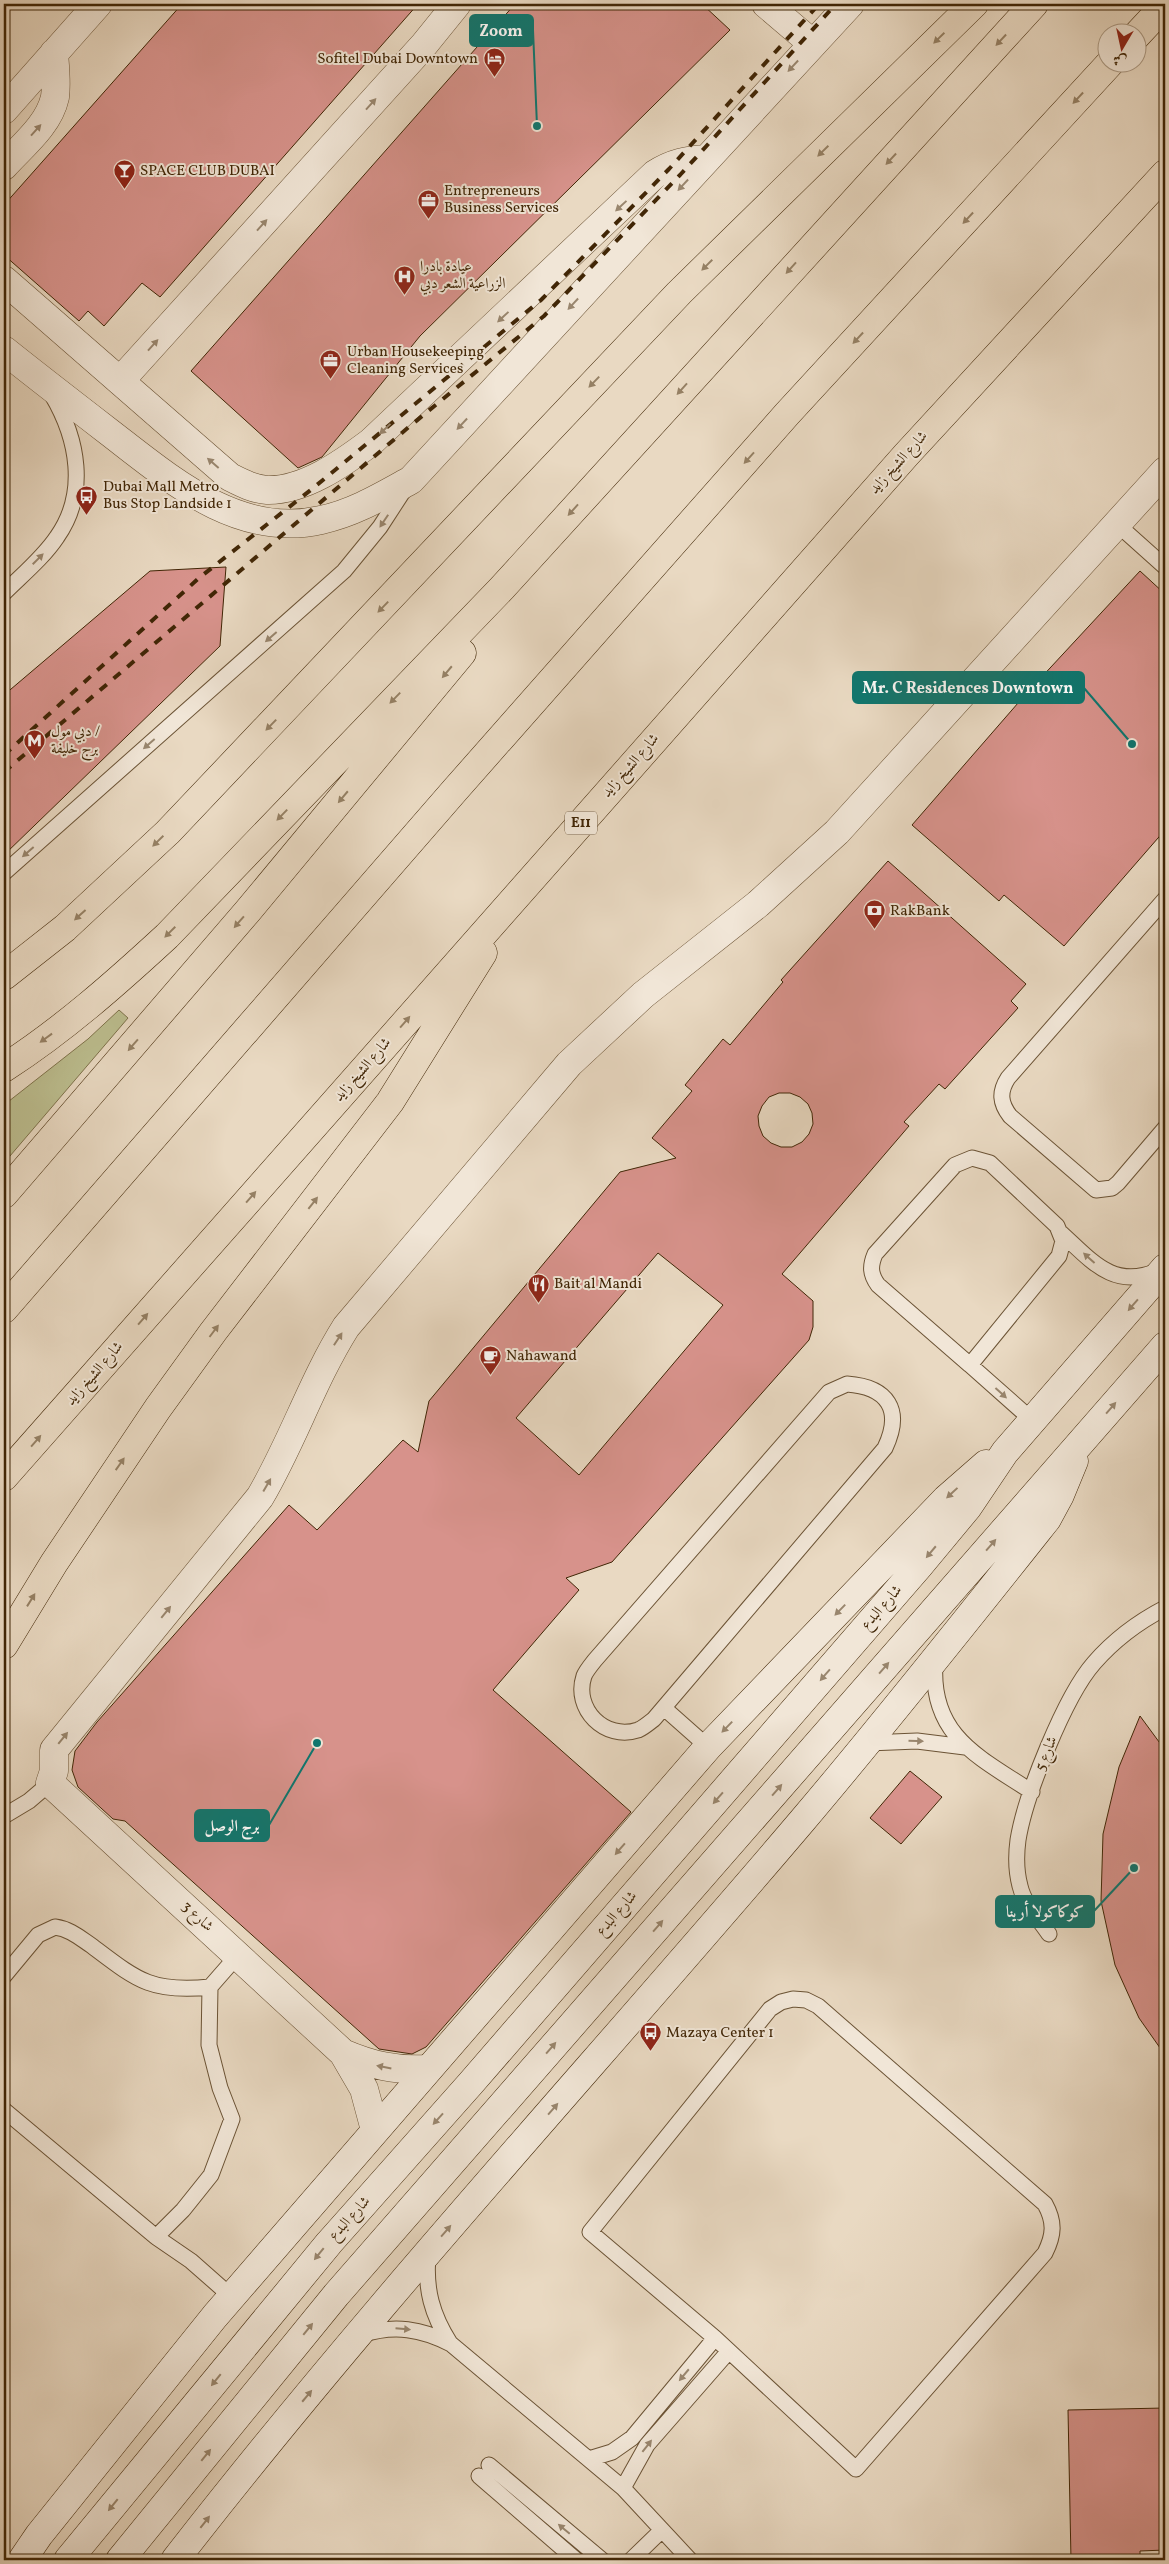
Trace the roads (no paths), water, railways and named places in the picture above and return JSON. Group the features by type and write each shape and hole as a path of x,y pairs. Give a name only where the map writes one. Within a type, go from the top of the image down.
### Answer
{"highway":[{"path":"4,976 65,928 168,832 679,293 974,4"},
{"path":"4,1068 68,1022 119,980 167,936 502,588 1034,4"},
{"path":"1146,25 1165,5"},
{"path":"4,1309 455,790 787,414 1102,72"},
{"name":"شارع الشيخ زايد","path":"4,1477 906,455 1165,174"},
{"path":"4,1194 248,912 469,645 492,611 502,588"},
{"path":"4,1644 65,1547 158,1408 213,1332 390,1102 521,890"}],"main road":[{"path":"4,110 98,4"},
{"path":"120,381 423,46 457,4"},
{"path":"766,4 813,44"},
{"path":"4,350 165,475 205,501 241,517 280,523 320,521 358,510 411,480 850,4"},
{"path":"4,166 44,121 51,110 55,95 54,53"},
{"path":"4,280 230,477 247,486 266,490 284,489 328,471 371,442 655,174 670,165 684,160 707,159"},
{"path":"50,1783 54,1771 56,1747 260,1497 282,1460 327,1356 346,1326 536,1102 605,1029 643,995 758,904 837,832 1165,471"},
{"name":"شارع البدع","path":"68,2560 329,2243 484,2068 919,1566 968,1507 1005,1452 1165,1268"},
{"path":"120,2560 336,2295 1165,1346"},
{"path":"175,2560 241,2476 428,2252 868,1744 1047,1519 1064,1487 1079,1445"},
{"path":"22,2560 45,2528 233,2298 427,2069 708,1748 946,1499 983,1466 1005,1452"},
{"name":"شارع 3","path":"50,1783 343,2053 364,2089 375,2130"},
{"name":"شارع 3","path":"343,2053 375,2066 410,2070 427,2069"}],"lane":[{"path":"4,593 46,552 57,537 74,502 76,466 72,440 62,413 42,380"},
{"path":"4,873 344,571 380,527 411,480"},
{"path":"1117,524 1165,567"},
{"path":"1165,899 1008,1078 1002,1087 1001,1097 1004,1108 1010,1116 1088,1186 1096,1190 1112,1188 1118,1183 1165,1128"},
{"path":"1032,1420 878,1285 872,1277 871,1265 875,1254 954,1165 972,1158 990,1162 1061,1233 1104,1271 1118,1276 1146,1276 1165,1268"},
{"path":"970,1365 1059,1256 1062,1249 1061,1233"},
{"path":"847,1384 866,1385 883,1395 892,1411 893,1430 885,1448 664,1708 654,1720 638,1730 619,1732 601,1726 587,1713 581,1694 584,1675 829,1392 847,1384"},
{"name":"شارع 5","path":"1049,1934 1023,1897 1017,1873 1018,1839 1032,1792 1073,1694 1092,1664 1117,1638 1146,1617 1165,1608"},
{"path":"936,1659 934,1678 943,1716 966,1747 1032,1792"},
{"path":"664,1708 708,1748"},
{"path":"868,1744 917,1741 966,1747"},
{"path":"4,1816 44,1790 50,1783"},
{"path":"4,1976 38,1935 55,1927 73,1932 131,1976 147,1984 183,1990 210,1987"},
{"path":"156,2238 183,2210 211,2175 232,2119 220,2088 209,2045 210,1987 238,1955"},
{"path":"793,1999 806,2000 818,2006 1045,2204 1051,2215 1054,2228 1051,2241 1045,2253 856,2469 715,2338 590,2232 770,2009 780,2002 793,1999"},
{"path":"4,2110 156,2238 191,2261 233,2298"},
{"path":"428,2252 428,2291 432,2310 451,2344"},
{"path":"356,2337 375,2330 394,2328 414,2330 433,2335 451,2344 623,2488 690,2560"},
{"path":"589,2459 612,2452 632,2438 715,2338"},
{"path":"623,2488 647,2446 729,2351"},
{"path":"576,2560 484,2470 602,2560"},
{"path":"631,2560 662,2530"}],"railway":[{"path":"4,755 199,578 312,489 541,300 669,169 819,4"},
{"path":"4,772 410,426 544,316 680,175 836,4"}],"place":[{"name":"Sofitel Dubai Downtown","path":"494,78"},
{"name":"Zoom","path":"537,126"},
{"name":"SPACE CLUB DUBAI","path":"124,190"},
{"name":"Entrepreneurs Business Services","path":"428,219"},
{"name":"عيادة بادرا الزراعية الشعر دبي","path":"404,295"},
{"name":"Urban Housekeeping Cleaning Services","path":"331,380"},
{"name":"Dubai Mall Metro Bus Stop Landside 1","path":"87,515"},
{"name":"Mr. C Residences Downtown","path":"1132,744"},
{"name":"دبي مول / برج خليفة","path":"35,760"},
{"name":"RakBank","path":"874,930"},
{"name":"Bait al Mandi","path":"538,1303"},
{"name":"Nahawand","path":"490,1375"},
{"name":"برج الوصل","path":"317,1743"},
{"name":"كوكاكولا أرينا","path":"1134,1868"},
{"name":"Mazaya Center 1","path":"650,2052"}]}
